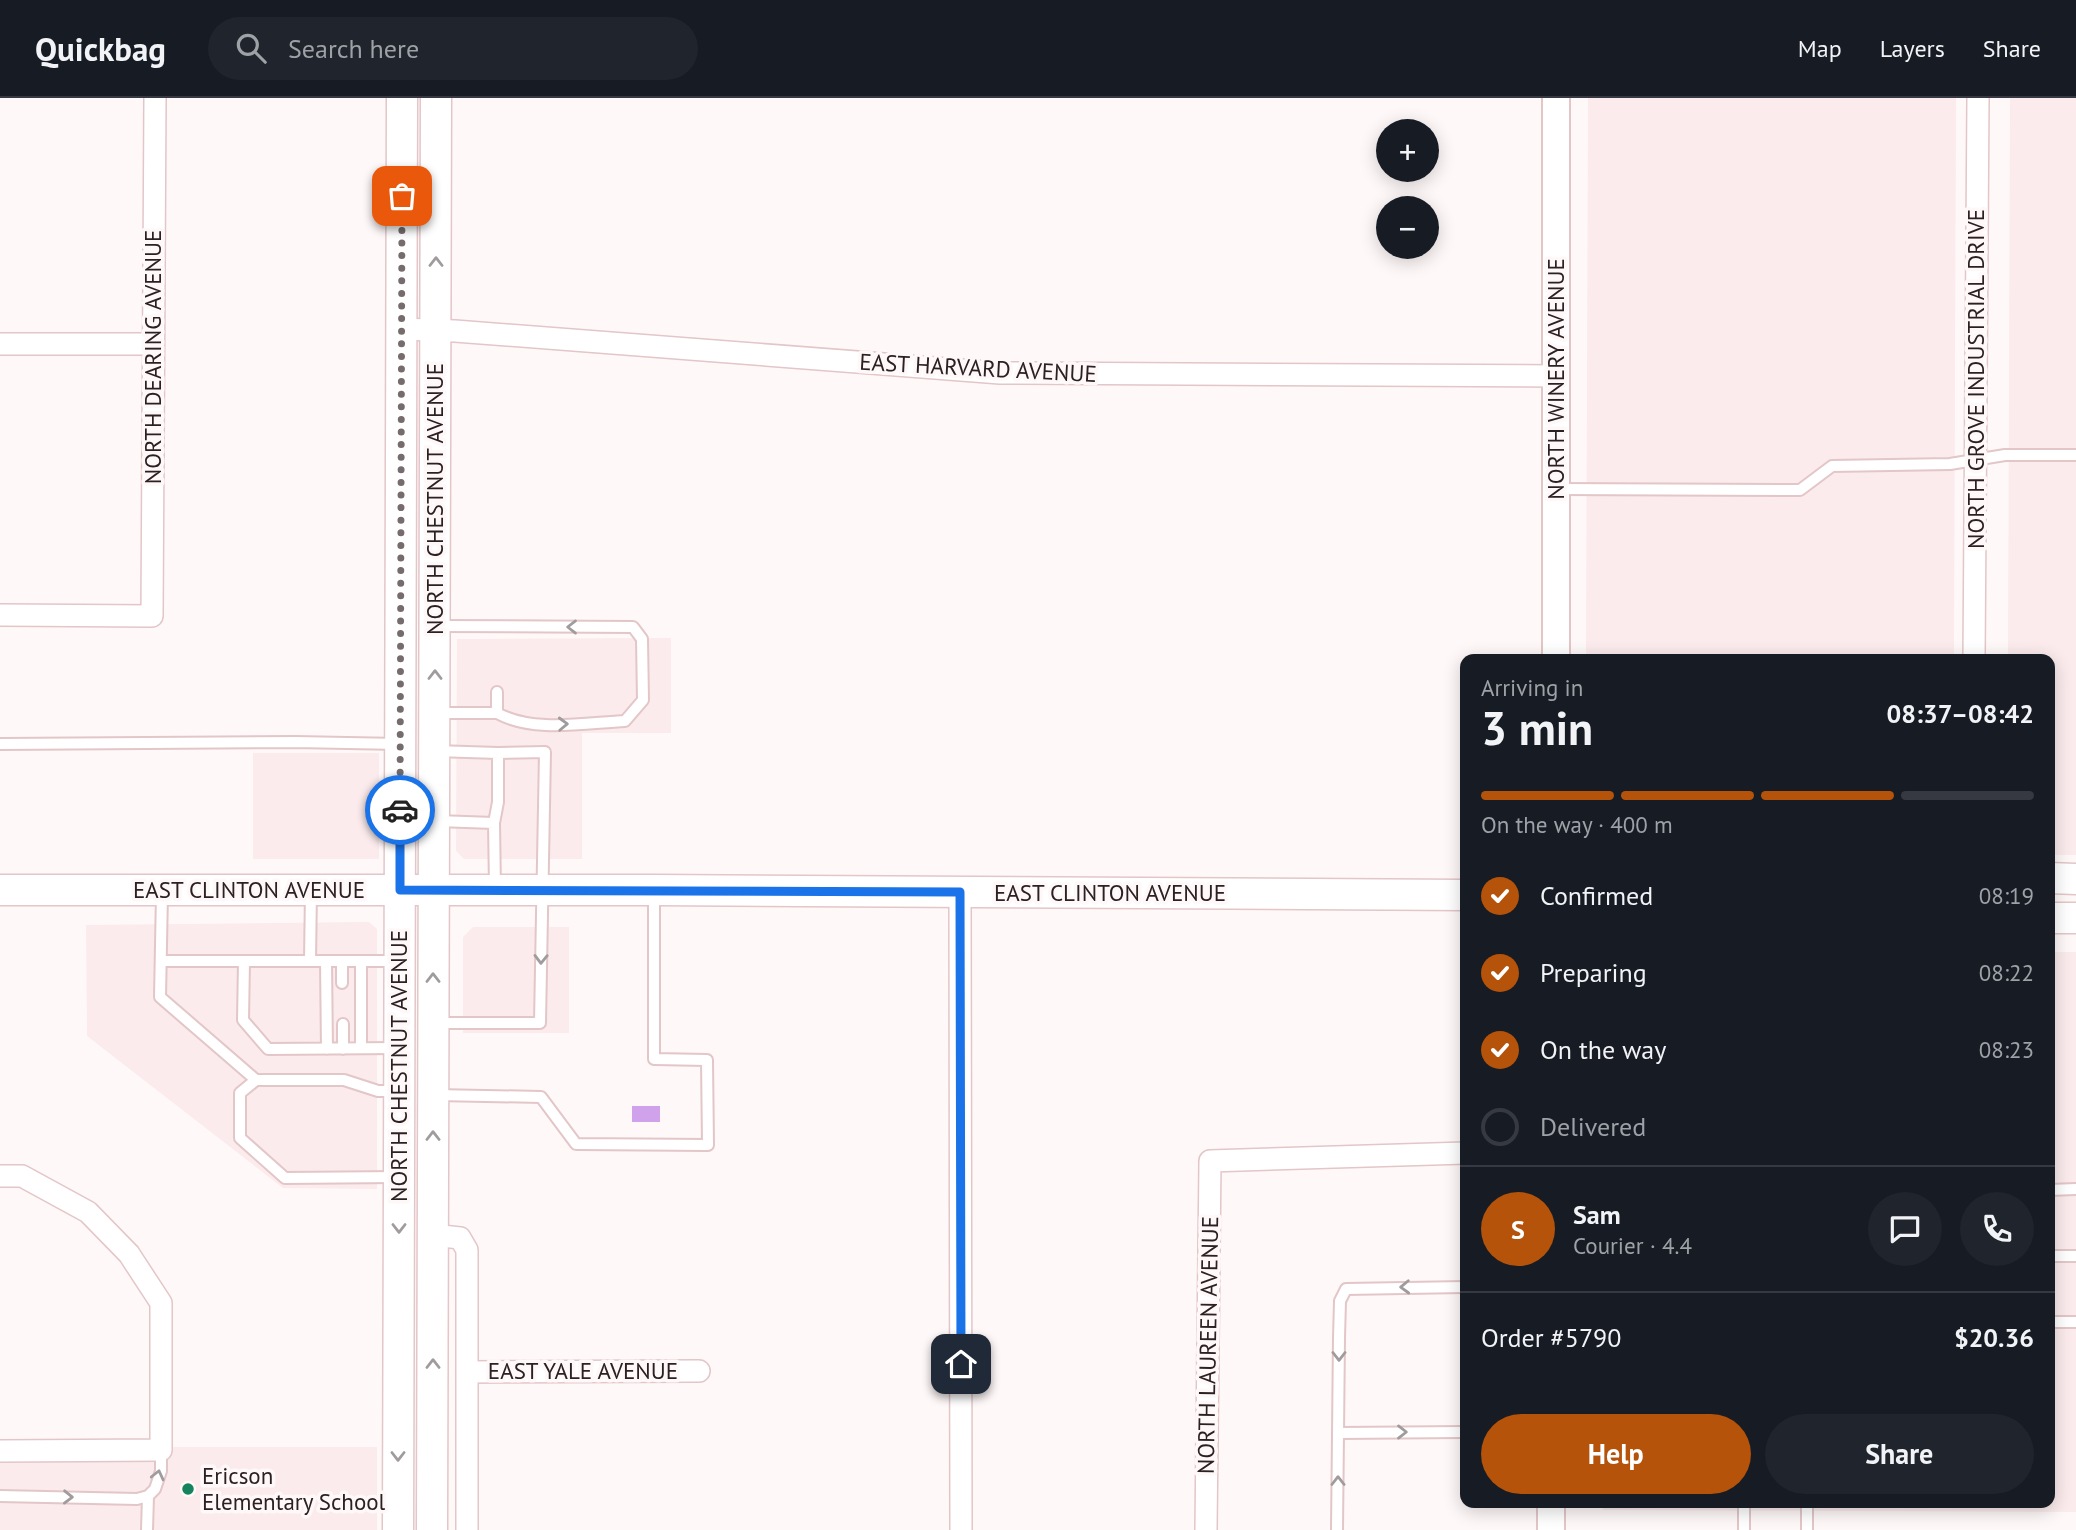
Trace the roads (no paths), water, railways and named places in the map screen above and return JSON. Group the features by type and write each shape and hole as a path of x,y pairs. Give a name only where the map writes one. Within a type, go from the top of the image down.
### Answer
{"main road":[{"name":"NORTH CHESTNUT AVENUE","path":"398,1530 402,98"},
{"name":"NORTH CHESTNUT AVENUE","path":"432,1530 436,98"},
{"path":"2055,878 2076,878"},
{"name":"EAST CLINTON AVENUE","path":"0,890 654,890 1460,895"},
{"path":"2055,918 2076,918"}],"street":[{"name":"NORTH DEARING AVENUE","path":"0,615 152,616 155,98"},
{"name":"NORTH WINERY AVENUE","path":"1556,98 1556,654"},
{"name":"NORTH GROVE INDUSTRIAL DRIVE","path":"1974,654 1978,98"},
{"name":"EAST HARVARD AVENUE","path":"402,329 1000,373 1556,376"},
{"path":"0,344 152,344"},
{"path":"960,892 961,1530"},
{"name":"NORTH LAUREEN AVENUE","path":"1206,1530 1210,1161 1460,1153"},
{"path":"0,1176 22,1176 88,1212 129,1254 161,1303 161,1450 0,1451"},
{"path":"433,1236 460,1238 467,1248 467,1530"},
{"name":"EAST YALE AVENUE","path":"467,1372 699,1371"},
{"path":"1551,1508 1551,1530"}],"lane":[{"path":"1556,489 1800,490 1832,466 1950,464 2005,454 2076,454"},
{"path":"435,626 634,627 642,639 643,700 625,721 545,724 510,720 496,713 435,713"},
{"path":"496,692 496,713"},
{"path":"0,744 400,744"},
{"path":"433,1023 540,1023 545,752 435,751"},
{"path":"495,890 494,823 498,802 498,753"},
{"path":"434,821 494,823"},
{"path":"162,890 160,997 256,1080"},
{"path":"310,961 311,890"},
{"path":"433,1096 541,1097 576,1144 708,1145 707,1060 654,1059 654,890"},
{"path":"161,961 399,961"},
{"path":"244,961 243,1020 268,1049 399,1048"},
{"path":"326,961 327,1049"},
{"path":"342,961 342,983"},
{"path":"360,961 361,1048"},
{"path":"343,1024 343,1049"},
{"path":"399,1090 378,1091 344,1080 256,1080 240,1093 240,1138 285,1178 399,1177"},
{"path":"2055,1190 2076,1189"},
{"path":"2055,1256 2076,1256"},
{"path":"1338,1530 1340,1301 1346,1289 1460,1287"},
{"path":"2055,1322 2076,1322"},
{"path":"1338,1433 1460,1432"},
{"path":"0,1496 138,1499 148,1496 155,1489 161,1471 161,1450"},
{"path":"147,1530 148,1496"},
{"path":"1744,1508 1744,1530"},
{"path":"1807,1508 1807,1530"}],"place":[{"name":"Ericson Elementary School","path":"188,1489"}]}
